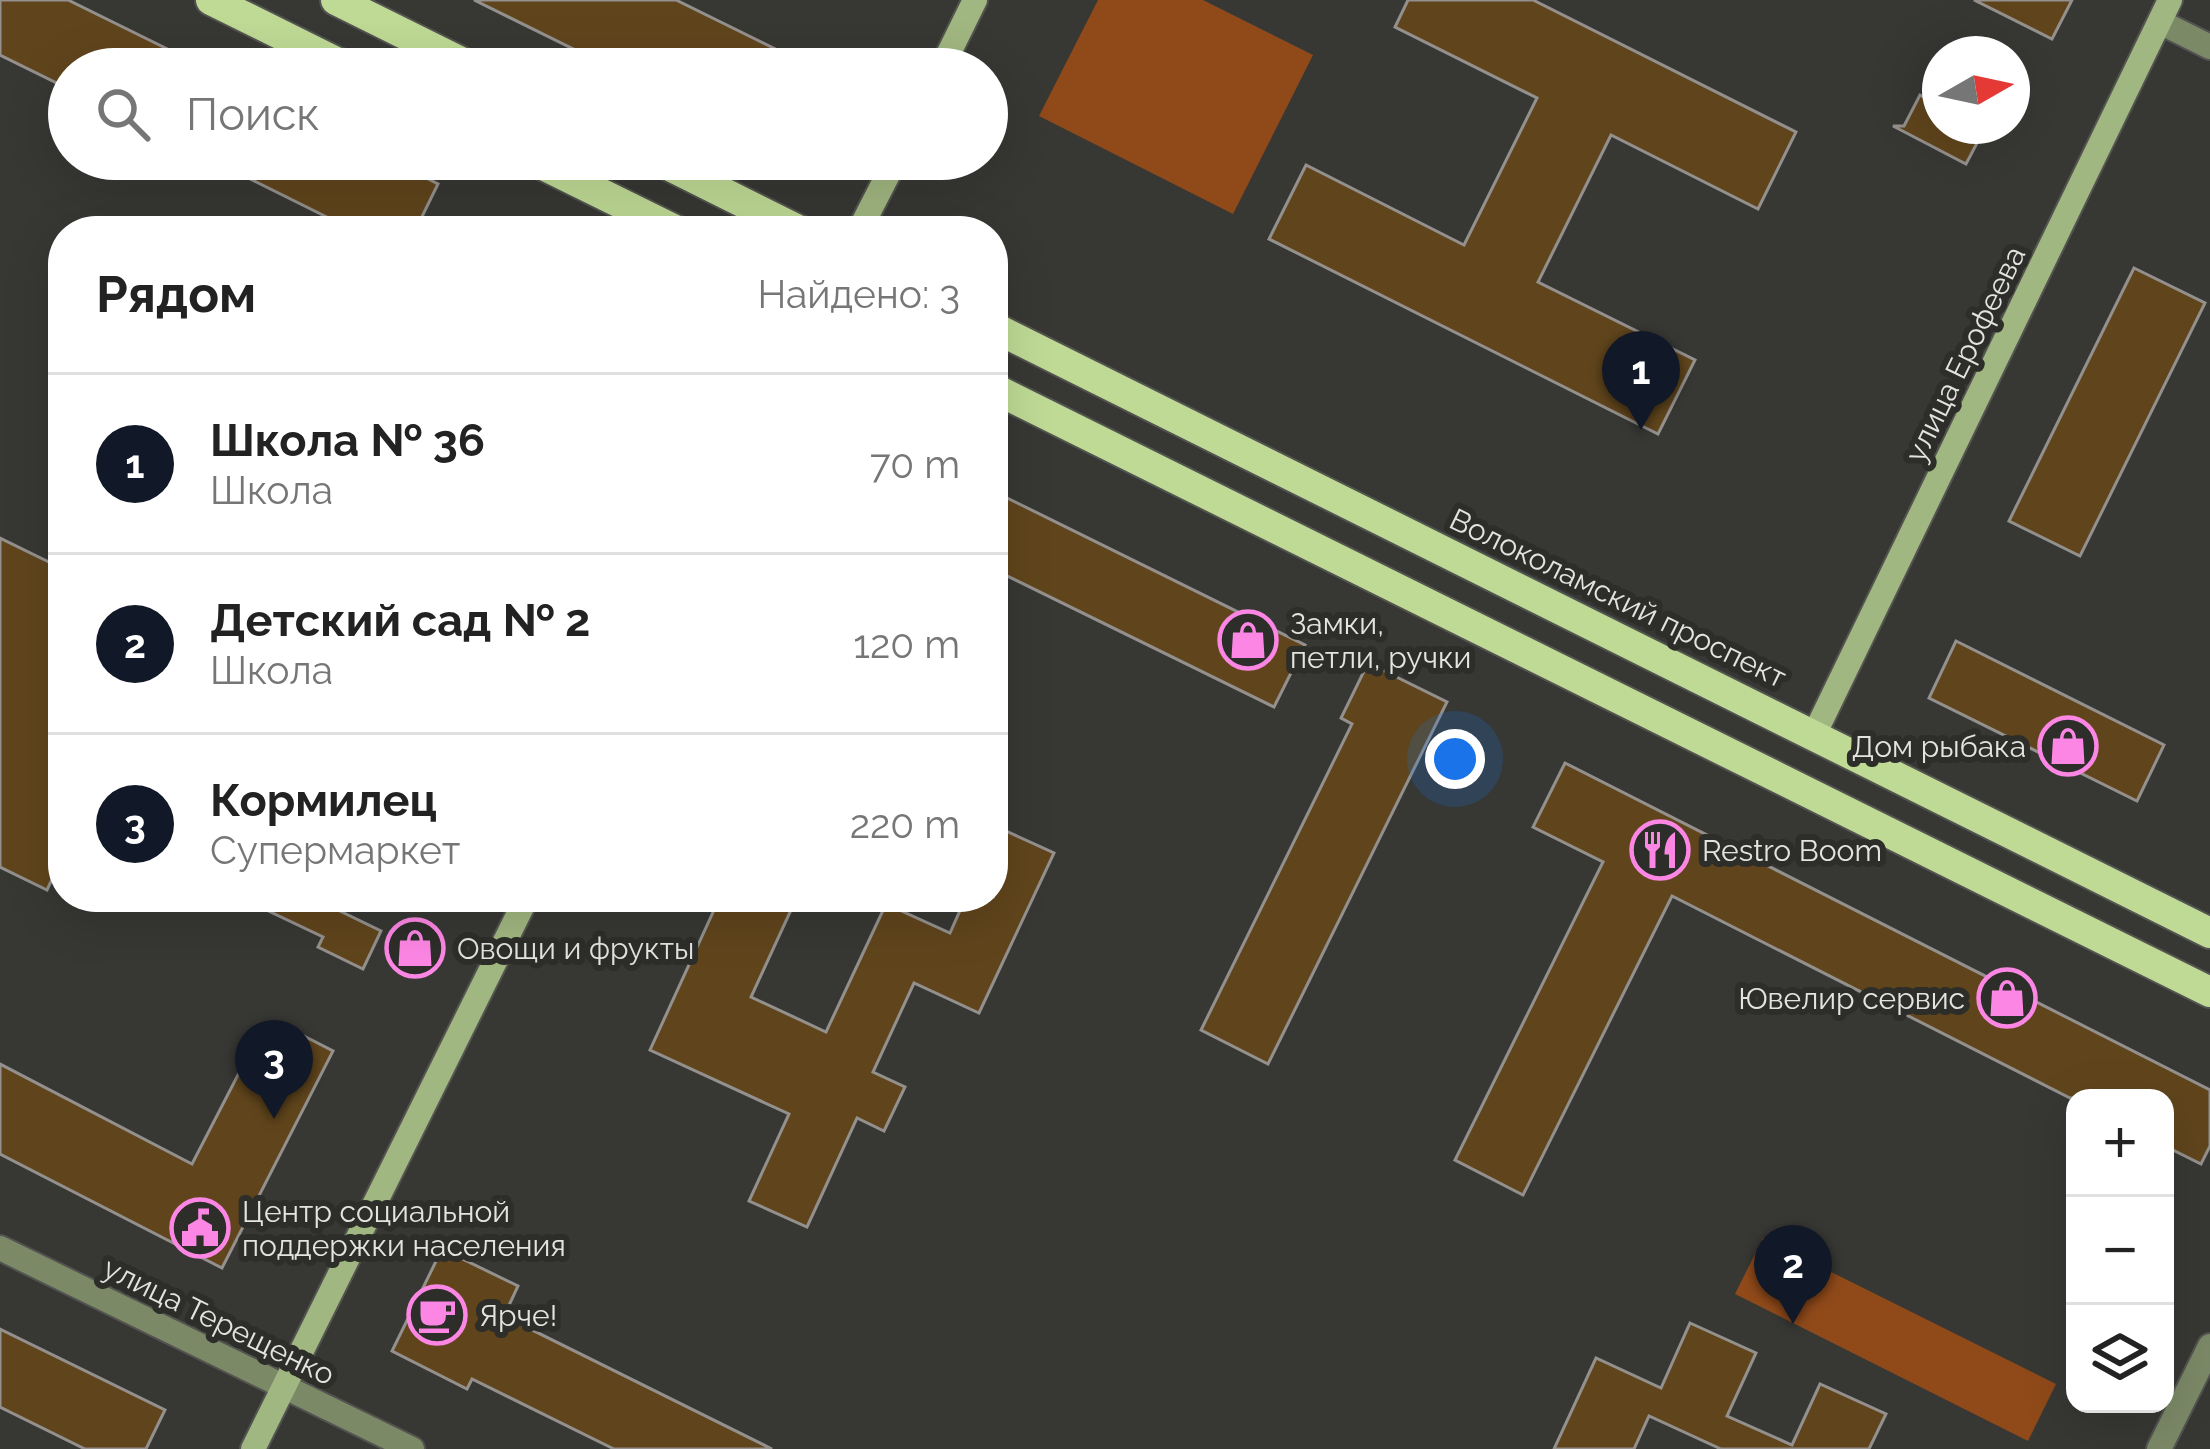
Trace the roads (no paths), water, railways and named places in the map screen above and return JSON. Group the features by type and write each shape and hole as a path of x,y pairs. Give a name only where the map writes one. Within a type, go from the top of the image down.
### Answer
{"main road":[{"path":"211,0 308,48"},
{"path":"336,0 433,48"},
{"path":"573,180 646,216"},
{"path":"698,180 770,216"},
{"name":"Волоколамский проспект","path":"1008,334 2210,933"},
{"path":"1008,395 2210,992"}],"street":[{"path":"951,48 975,0"},
{"path":"2165,11 2210,47"},
{"name":"улица Ерофеева","path":"1814,735 2165,11"},
{"path":"867,216 885,180"},
{"path":"254,1449 520,912"},
{"name":"улица Терещенко","path":"0,1248 412,1449"},
{"path":"2159,1449 2210,1346"}],"place":[{"name":"Школа № 36","path":"1641,430"},
{"name":"Замки, петли, ручки","path":"1248,640"},
{"name":"Дом рыбака","path":"2068,746"},
{"name":"Restro Boom","path":"1660,850"},
{"name":"Овощи и фрукты","path":"415,948"},
{"name":"Ювелир сервис","path":"2007,998"},
{"name":"Кормилец","path":"274,1119"},
{"name":"Центр социальной поддержки населения","path":"200,1228"},
{"name":"Ярче!","path":"437,1315"},
{"name":"Детский сад № 2","path":"1793,1324"}]}
